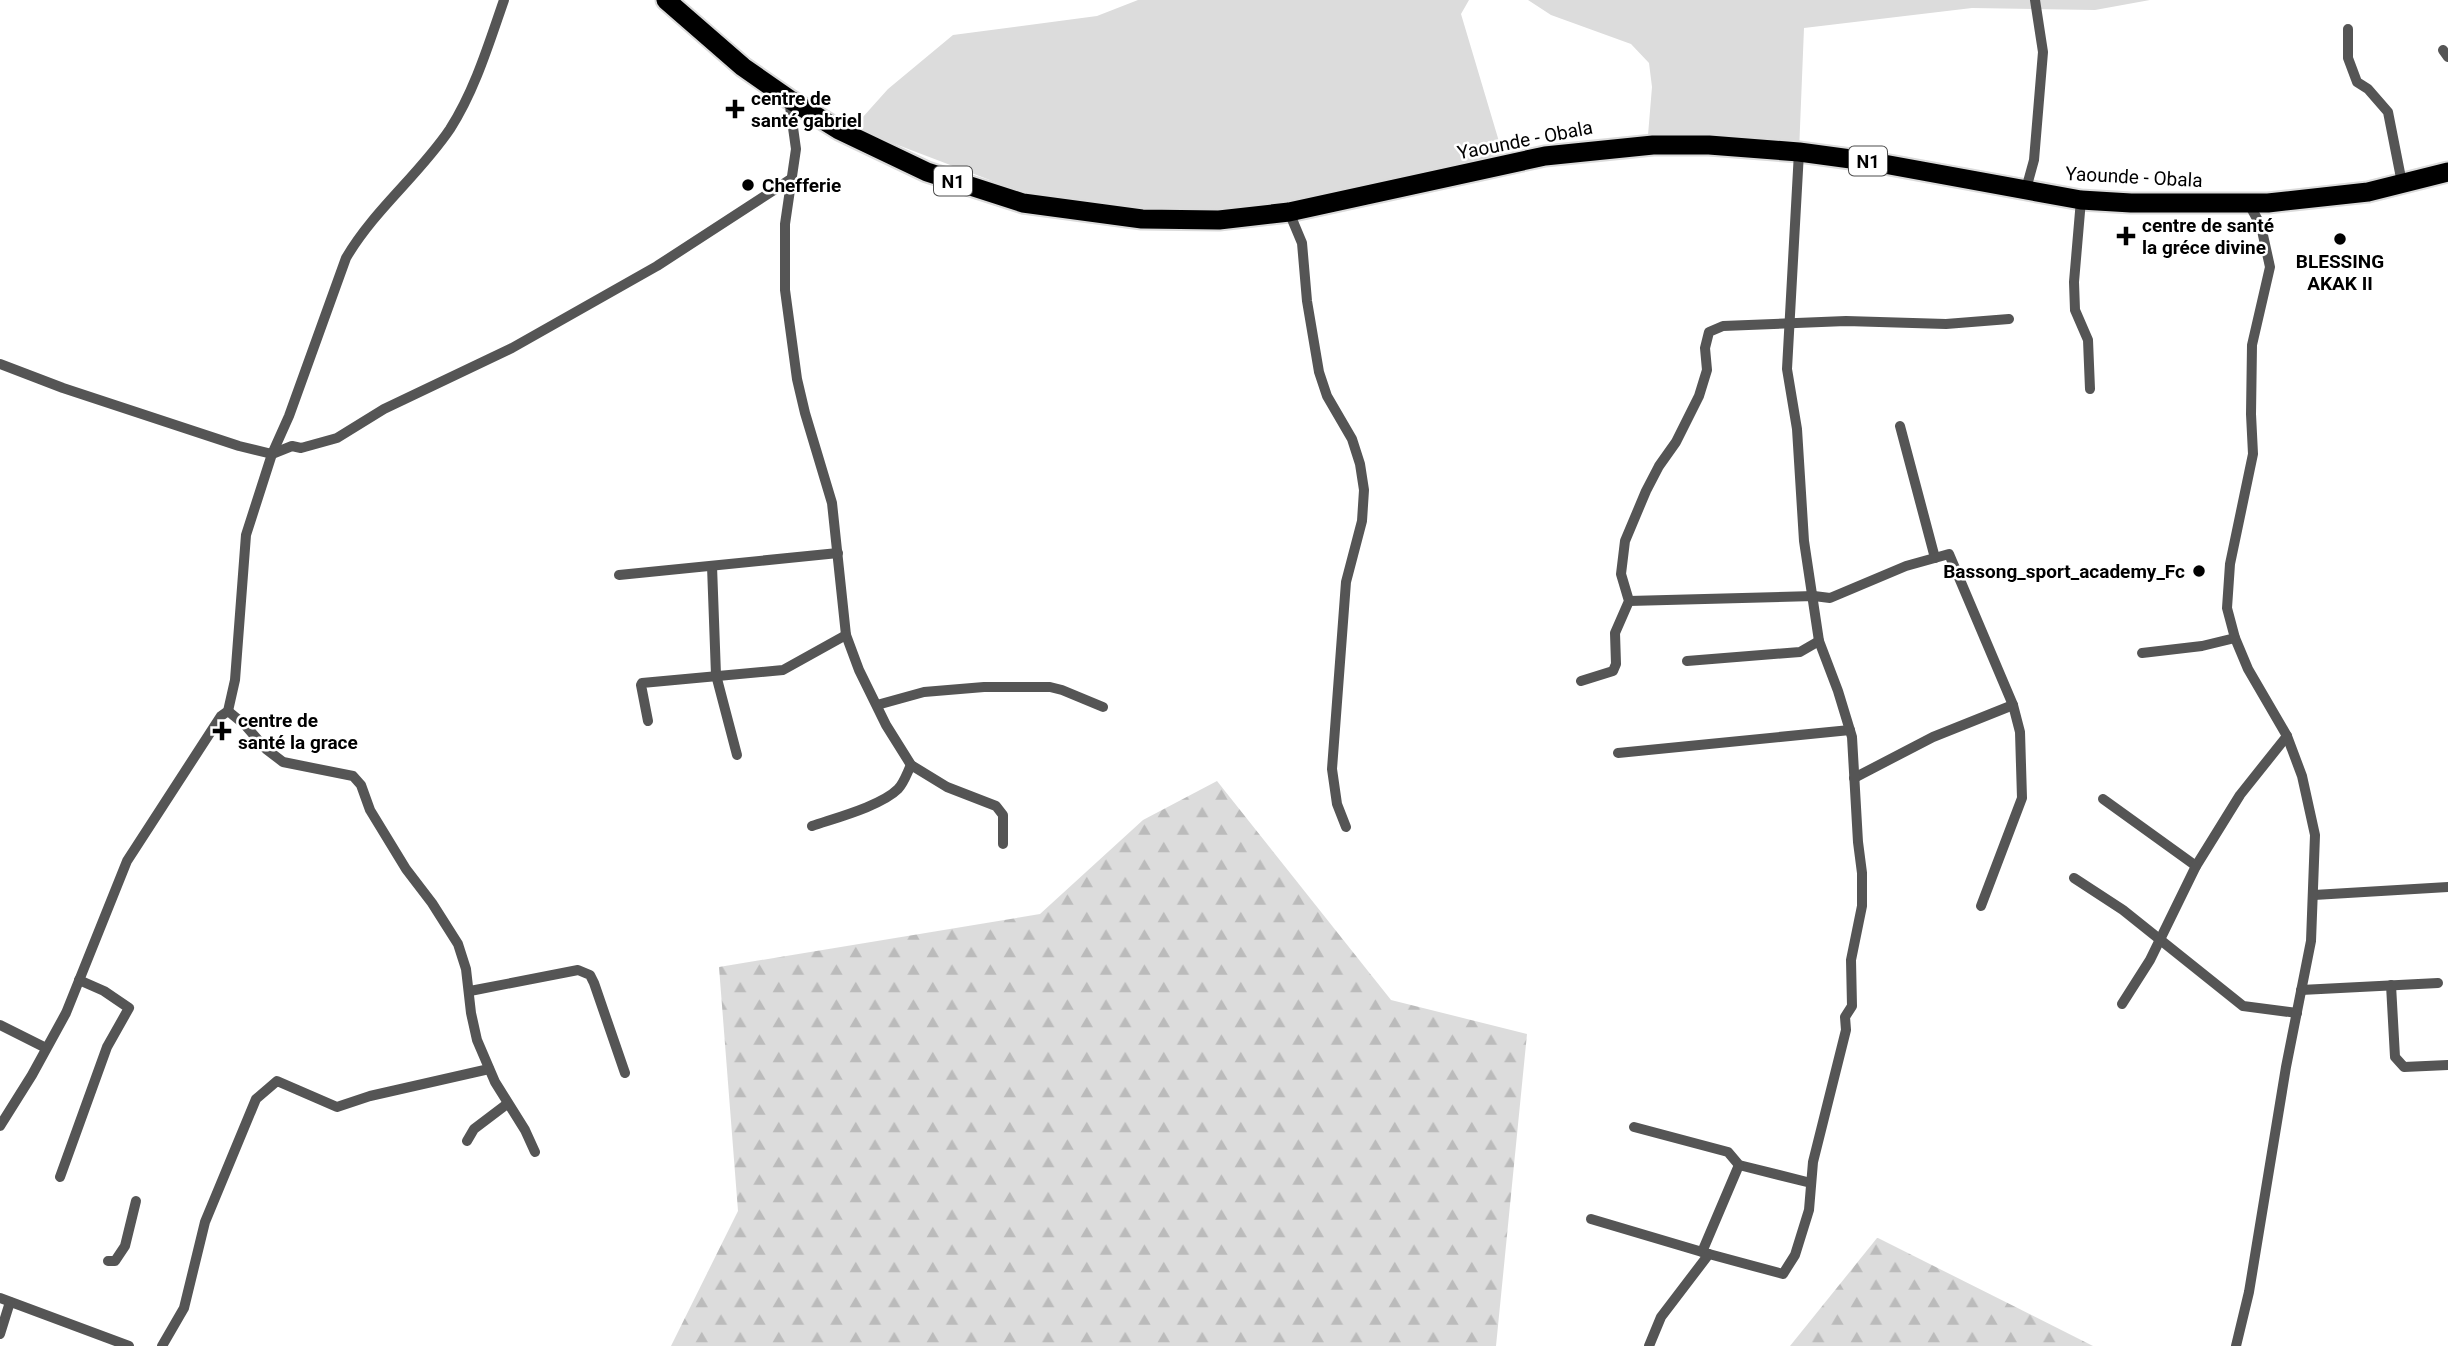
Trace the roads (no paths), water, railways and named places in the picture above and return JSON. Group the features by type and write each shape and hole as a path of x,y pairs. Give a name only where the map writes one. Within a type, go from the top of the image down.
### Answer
{"highway":[{"name":"Yaounde - Obala","path":"666,0 743,68 789,99 839,130 927,172 1023,203 1142,219 1219,220 1290,212 1545,156 1653,145 1709,145 1799,152 1873,162 2081,200 2249,204 2368,192 2448,172"}],"street":[{"path":"0,1126 66,1013 127,861 177,781 221,716 228,711 236,672 246,534 272,454 293,406 346,258 358,238 428,158 451,127 480,69 504,0"},
{"path":"2026,189 2034,160 2043,52 2035,0"},
{"path":"2348,29 2348,58 2357,82 2368,89 2388,112 2402,183"},
{"path":"789,99 796,149 783,256 789,325 804,413 832,503 846,635 859,670 911,765 947,787 996,806 1003,815 1003,844"},
{"path":"1591,1219 1783,1274 1795,1255 1809,1210 1813,1162 1846,1030 1845,1017 1852,1006 1851,960 1862,906 1862,873 1850,730 1819,641 1804,541 1797,429 1787,369 1799,152"},
{"path":"0,364 169,424 272,454 292,446 301,448 337,438 406,398 512,348 657,265 791,179"},
{"path":"2081,200 2075,296 2076,310 2088,340 2090,389"},
{"path":"2236,1346 2249,1292 2311,942 2315,835 2302,776 2287,736 2248,669 2235,638 2227,608 2230,564 2253,454 2250,414 2252,345 2270,267 2261,226 2249,204"},
{"path":"1290,212 1302,243 1307,301 1319,372 1327,396 1352,439 1364,490 1362,521 1346,582 1332,769 1337,804 1346,827"},
{"path":"1581,681 1613,671 1616,664 1615,633 1629,601 1621,575 1625,541 1646,491 1676,442 1699,396 1706,370 1705,348 1709,332 1723,326 1846,321 1946,324 2009,319"},
{"path":"1900,426 1935,558"},
{"path":"619,575 838,553"},
{"path":"1629,601 1814,596 1830,598 1906,566 1949,554 2013,705 2020,732 2022,798 1981,906"},
{"path":"712,566 716,675 737,755"},
{"path":"648,721 642,683 783,670 846,635"},
{"path":"2142,653 2202,646 2235,638"},
{"path":"1687,661 1800,652 1819,641"},
{"path":"877,705 924,692 997,687 1051,687 1103,707"},
{"path":"1854,778 1933,737 2013,705"},
{"path":"228,711 283,762 353,776 361,785 370,810 406,869 432,902 458,944 470,991 477,1041 507,1104 525,1130 535,1152"},
{"path":"1618,753 1850,730"},
{"path":"2122,1004 2150,960 2196,866 2240,795 2287,736"},
{"path":"812,826 889,796 902,785 911,765"},
{"path":"2104,799 2196,866"},
{"path":"2074,878 2123,911 2243,1006 2297,1013"},
{"path":"2314,895 2448,887"},
{"path":"470,991 585,971 594,983 625,1073"},
{"path":"60,1177 107,1047 129,1008 104,991 79,980"},
{"path":"2301,990 2438,983"},
{"path":"2391,985 2395,1057 2404,1068 2448,1065"},
{"path":"0,1025 46,1048"},
{"path":"162,1346 184,1308 205,1222 256,1099 277,1082 337,1107 370,1096 489,1069"},
{"path":"467,1141 474,1129 507,1104"},
{"path":"1634,1128 1728,1152 1739,1164 1811,1183"},
{"path":"1649,1346 1661,1317 1706,1253 1739,1164"},
{"path":"108,1261 115,1261 125,1247 136,1201"},
{"path":"0,1334 5,1300 129,1346"}],"place":[{"name":"centre de santé gabriel","path":"735,109"},
{"name":"Chefferie","path":"748,185"},
{"name":"centre de santé la gréce divine","path":"2126,236"},
{"name":"BLESSING AKAK II","path":"2340,239"},
{"name":"Bassong_sport_academy_Fc","path":"2199,571"},
{"name":"centre de santé la grace","path":"222,731"}]}
